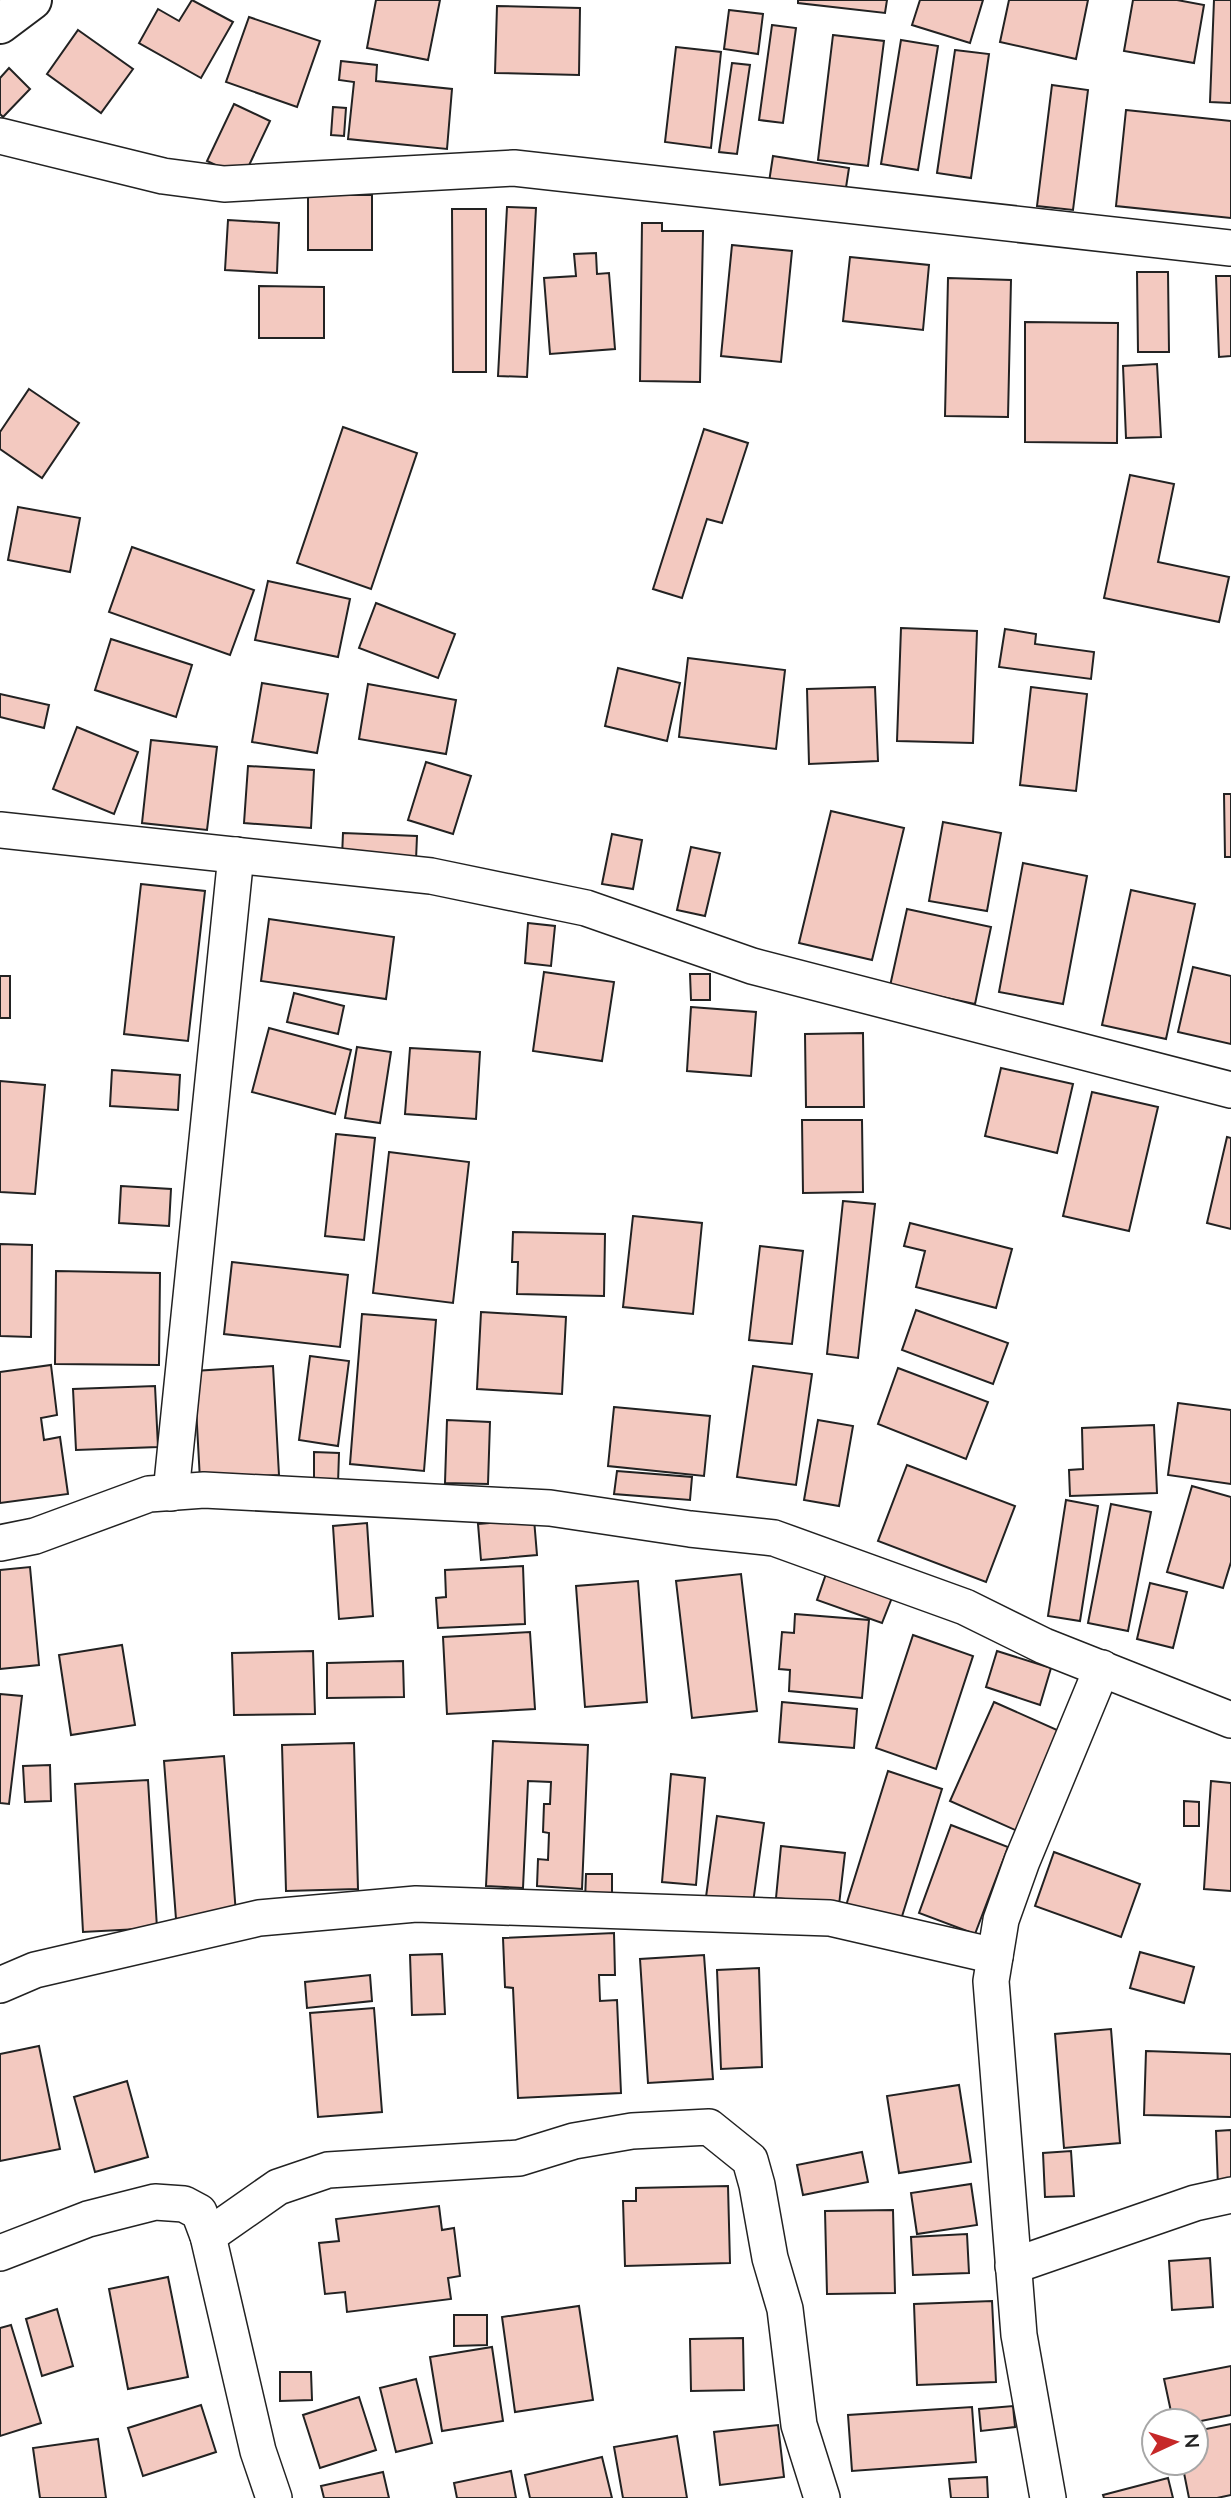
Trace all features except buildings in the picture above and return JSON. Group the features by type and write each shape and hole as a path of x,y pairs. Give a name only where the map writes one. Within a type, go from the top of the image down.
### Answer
{"street":[{"path":"0,24 32,0"},
{"path":"0,136 163,176 224,184 514,169 1231,248"},
{"path":"0,830 431,876 586,908 752,966 1231,1090"},
{"path":"171,1493 236,855"},
{"path":"0,1543 35,1536 149,1494 204,1490 550,1508 690,1529 774,1538 965,1607 1044,1646 1231,1720"},
{"path":"1048,2498 1019,2335 991,1981 1001,1920 1022,1861 1102,1668"},
{"path":"0,1985 34,1970 260,1918 416,1904 830,1918 995,1956"},
{"path":"208,2236 278,2187 328,2170 519,2158 574,2141 632,2131 709,2127 750,2160 754,2173 770,2258 785,2309 799,2425 822,2498"},
{"path":"1013,2266 1195,2203 1231,2195"},
{"path":"0,2253 88,2220 155,2202 184,2204 199,2212 208,2236 258,2451 274,2498"}]}
